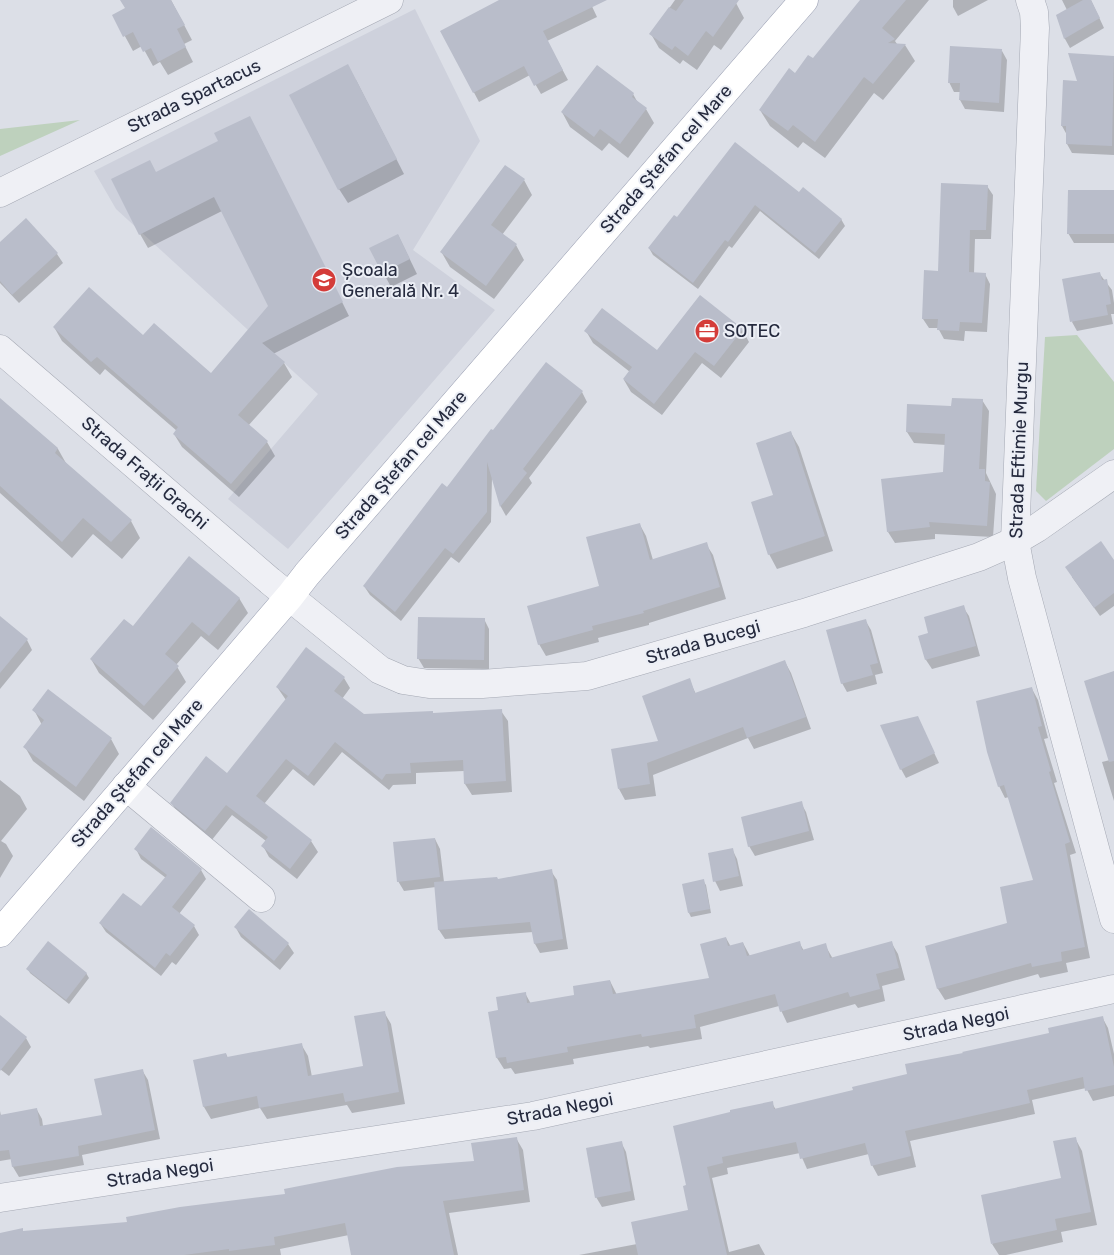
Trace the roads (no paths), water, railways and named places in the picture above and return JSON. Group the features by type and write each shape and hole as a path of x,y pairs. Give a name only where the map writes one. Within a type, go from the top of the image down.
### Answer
{"main road":[{"name":"Strada Ștefan cel Mare","path":"0,933 307,574 804,0"}],"street":[{"name":"Strada Spartacus","path":"0,193 389,0"},
{"name":"Strada Eftimie Murgu","path":"1030,0 1034,12 1035,28 1015,541 1022,578 1114,919"},
{"name":"Strada Frații Grachi","path":"0,349 290,596"},
{"name":"Strada Bucegi","path":"290,596 380,670 403,680 429,684 482,684 587,676 804,613 979,557 1015,541 1110,484"},
{"path":"126,786 261,898"},
{"name":"Strada Negoi","path":"0,1198 533,1116 1114,989"}],"place":[{"name":"Școala Generală Nr. 4","path":"324,280"},
{"name":"SOTEC","path":"707,331"}]}
